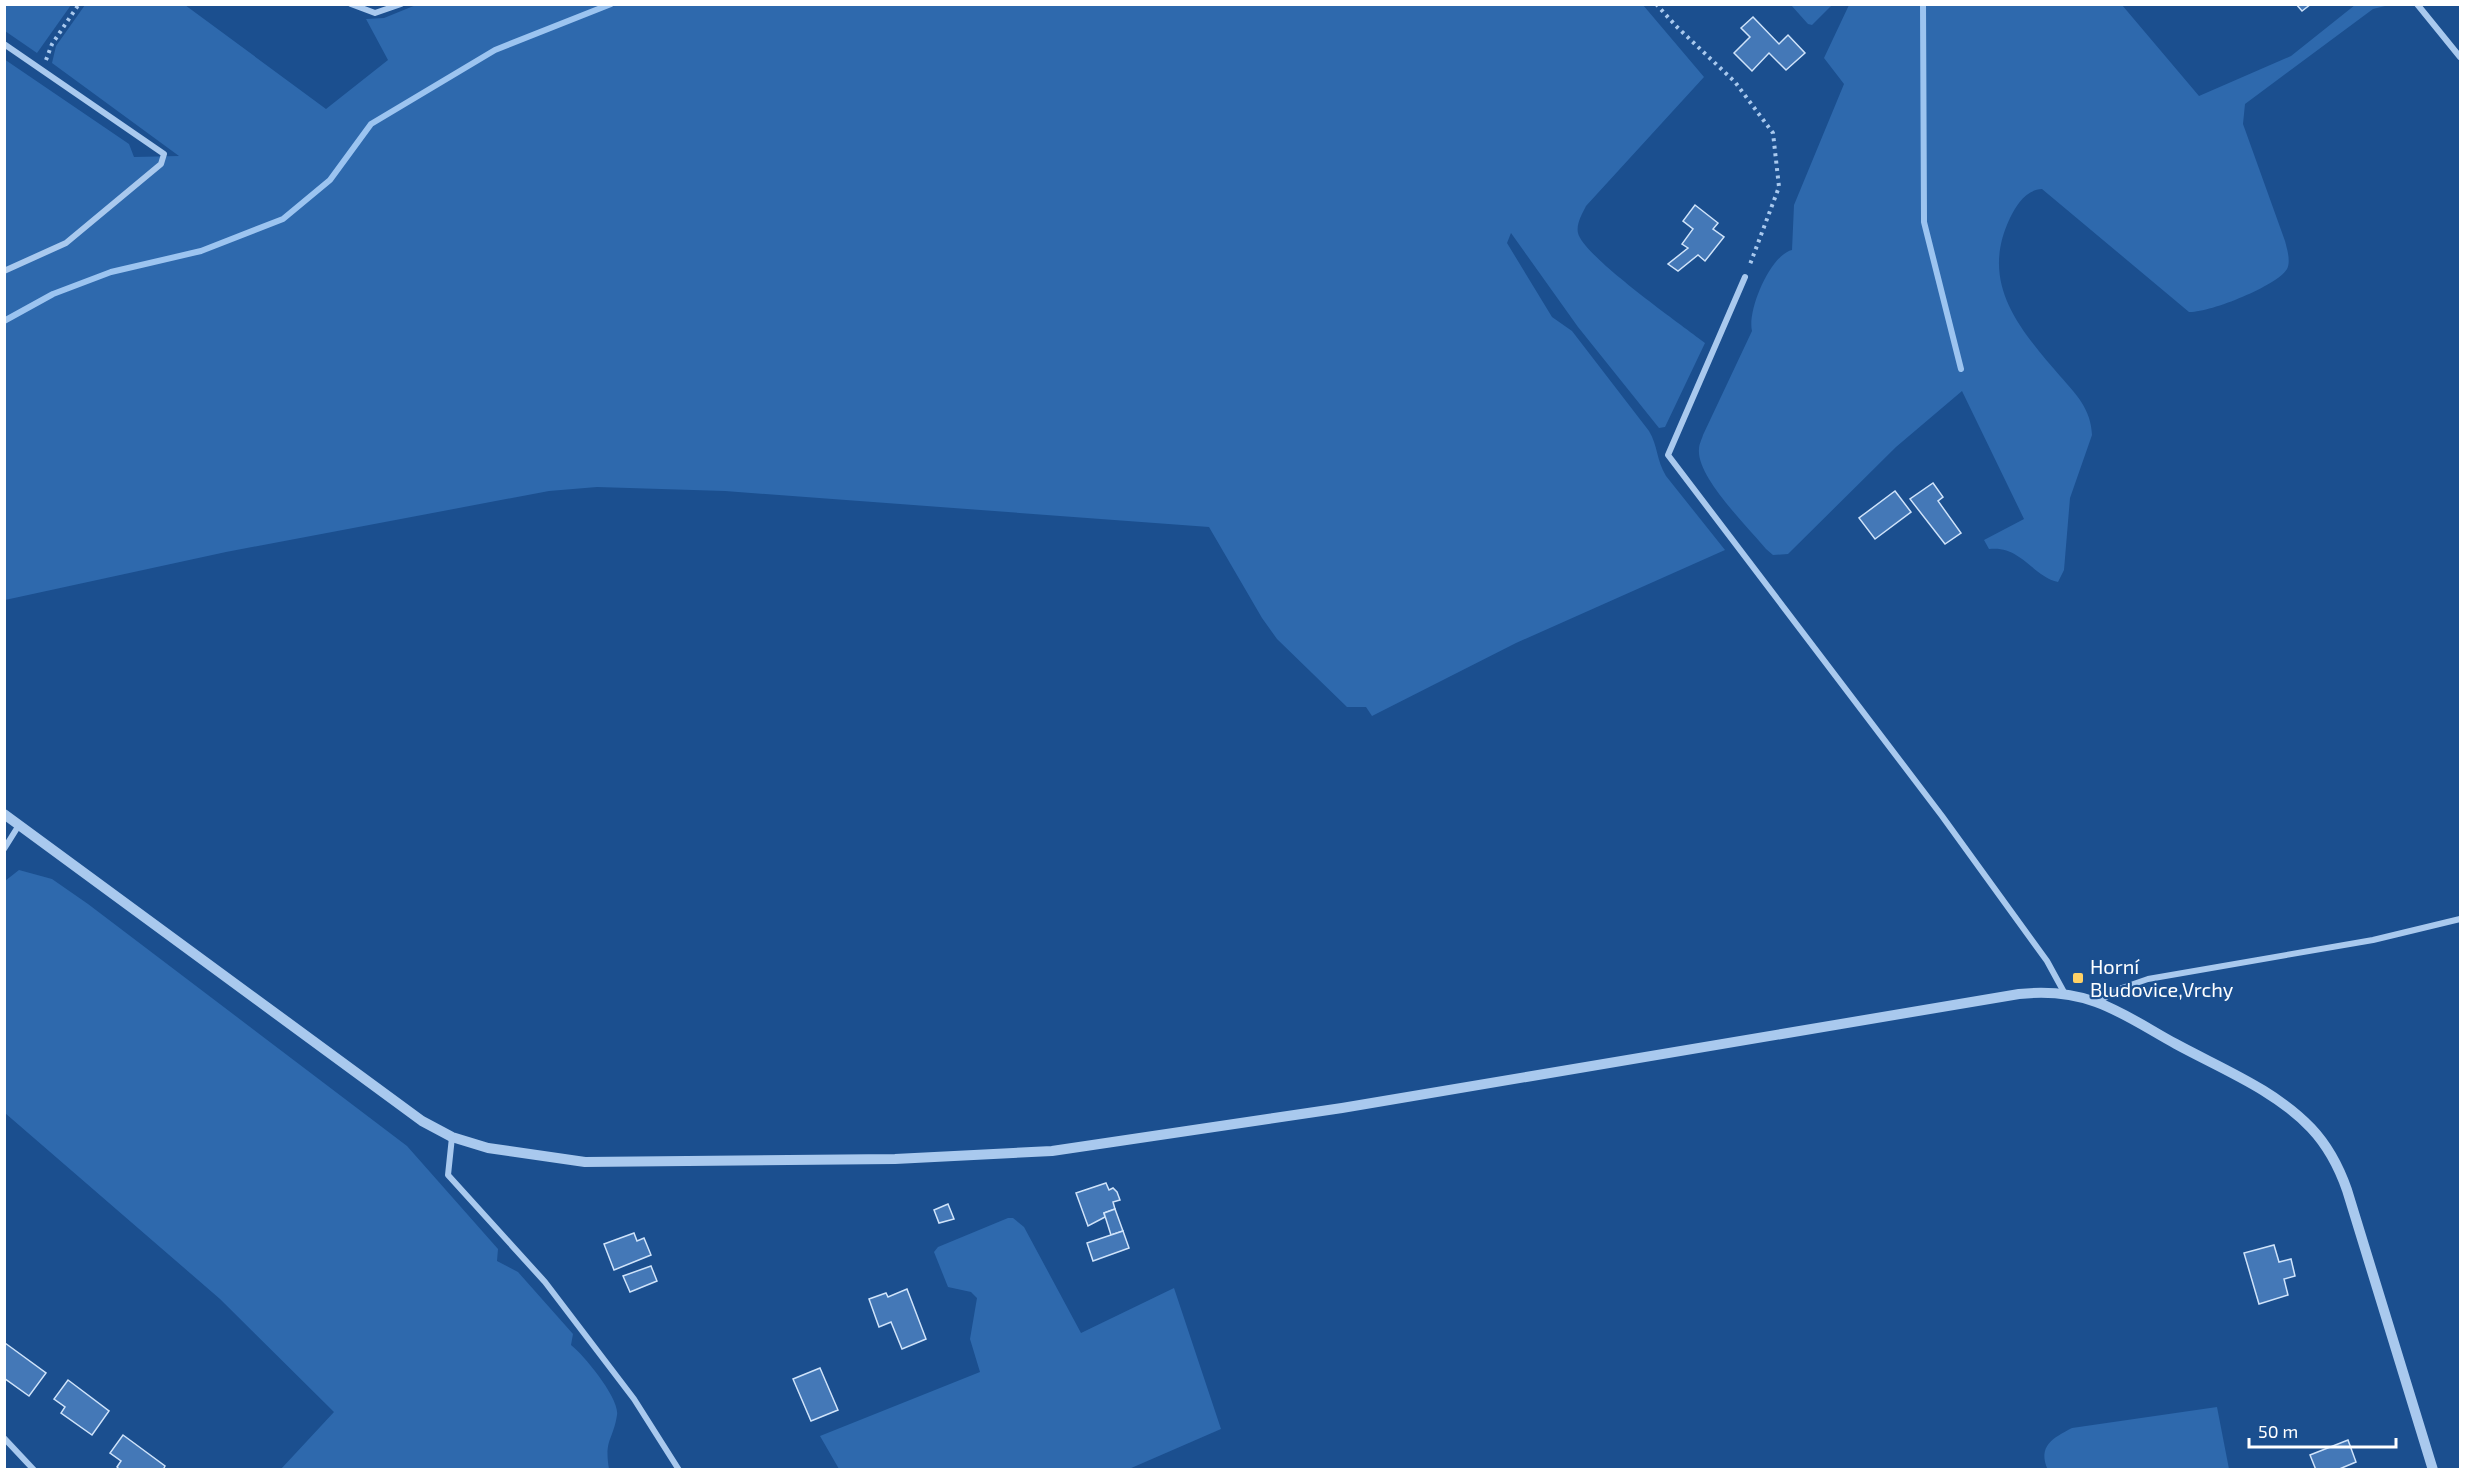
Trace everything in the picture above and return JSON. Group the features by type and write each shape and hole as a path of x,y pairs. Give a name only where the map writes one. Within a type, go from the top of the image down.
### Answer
{"street":[{"path":"351,4 375,13 401,4"},
{"path":"2417,4 2460,57"},
{"path":"4,44 45,69 164,154 161,164 66,243 4,271"},
{"path":"1745,278 1668,455 1942,816 2047,961 2065,994"},
{"path":"4,814 408,1112 452,1137 504,1152 585,1162 895,1160 1052,1151 1342,1108 2019,994 2065,994 2097,1002 2273,1097 2301,1118 2327,1147 2347,1190 2433,1470"},
{"path":"4,849 19,825"},
{"path":"2097,1002 2119,989 2148,979 2363,942 2460,919"},
{"path":"452,1137 448,1174 545,1282 634,1399 679,1470"},
{"path":"4,1438 34,1470"}],"path":[{"path":"45,69 52,44 79,4"},
{"path":"1656,4 1735,82 1773,133 1779,187 1745,278"}],"shaded area":[{"path":"4,5 71,5 37,53 5,31"},
{"path":"85,5 185,5 326,109 388,60 366,19 384,18 416,5 1643,5 1704,77 1586,206 1580,219 1578,233 1584,244 1614,273 1705,343 1665,427 1659,428 1578,327 1511,233 1507,243 1552,317 1572,331 1649,431 1666,476 1725,550 1516,643 1372,716 1366,707 1347,707 1277,639 1262,618 1209,527 725,491 597,487 549,491 226,552 5,600 4,59 129,144 134,157 179,156 52,63 56,46"},
{"path":"1791,5 1832,5 1812,25 1808,24"},
{"path":"1849,5 2122,5 2199,96 2291,56 2355,5 2389,5 2373,9 2245,104 2243,124 2285,241 2289,262 2281,276 2270,283 2226,303 2189,312 2042,189 2027,195 2010,218 2002,241 1999,263 2001,284 2008,303 2031,340 2082,403 2091,426 2092,435 2070,498 2064,570 2058,582 2041,574 2010,552 1989,549 1984,540 2024,519 1962,391 1896,447 1788,554 1773,555 1766,549 1725,502 1700,460 1699,449 1703,435 1752,331 1753,311 1762,285 1776,262 1792,250 1794,205 1844,84 1824,58"},
{"path":"19,870 52,879 88,904 407,1146 498,1249 497,1261 518,1272 573,1334 571,1345 592,1367 607,1388 613,1399 617,1415 608,1446 609,1469 281,1469 334,1412 220,1299 5,1113 5,881"},
{"path":"1008,1218 1013,1218 1024,1227 1081,1333 1174,1288 1221,1429 1129,1469 839,1469 820,1436 980,1372 970,1339 977,1298 971,1292 948,1287 934,1252 938,1247"},
{"path":"2217,1407 2229,1469 2048,1470 2045,1462 2044,1455 2049,1444 2053,1439 2072,1428"}],"building":[{"path":"2296,4 2311,4 2302,11"},
{"path":"1753,17 1779,44 1788,35 1805,53 1786,70 1769,53 1752,71 1734,53 1750,37 1741,28"},
{"path":"1695,205 1718,223 1713,229 1724,237 1705,261 1698,255 1678,271 1668,264 1688,248 1682,244 1693,229 1683,221"},
{"path":"1933,483 1943,497 1938,501 1961,533 1945,544 1910,499"},
{"path":"1895,491 1911,512 1875,539 1859,518"},
{"path":"1106,1183 1109,1190 1113,1188 1117,1192 1120,1200 1113,1202 1115,1209 1104,1213 1105,1217 1088,1226 1076,1193"},
{"path":"948,1204 954,1219 939,1223 934,1210"},
{"path":"1115,1209 1123,1231 1111,1235 1104,1213"},
{"path":"1123,1231 1129,1248 1093,1261 1087,1243"},
{"path":"634,1233 637,1241 644,1238 651,1255 614,1270 604,1244"},
{"path":"2274,1245 2279,1262 2291,1259 2295,1276 2284,1279 2288,1295 2259,1304 2244,1253"},
{"path":"651,1266 657,1281 630,1292 623,1276"},
{"path":"907,1289 926,1339 902,1349 891,1322 879,1327 869,1299 886,1293 888,1297"},
{"path":"5,1343 46,1373 29,1396 4,1378"},
{"path":"820,1368 838,1410 811,1421 793,1379"},
{"path":"68,1380 109,1411 92,1435 61,1413 65,1407 54,1399"},
{"path":"123,1435 165,1466 163,1470 120,1470 117,1467 121,1461 110,1453"},
{"path":"2348,1440 2356,1462 2337,1470 2316,1470 2310,1455"}],"waterway":[{"path":"4,321 53,294 111,272 201,251 283,219 330,180 371,124 495,50 611,4"},
{"path":"1923,4 1924,222 1961,369"}],"place":[{"name":"Horní Bludovice,Vrchy","path":"2078,978"}]}
